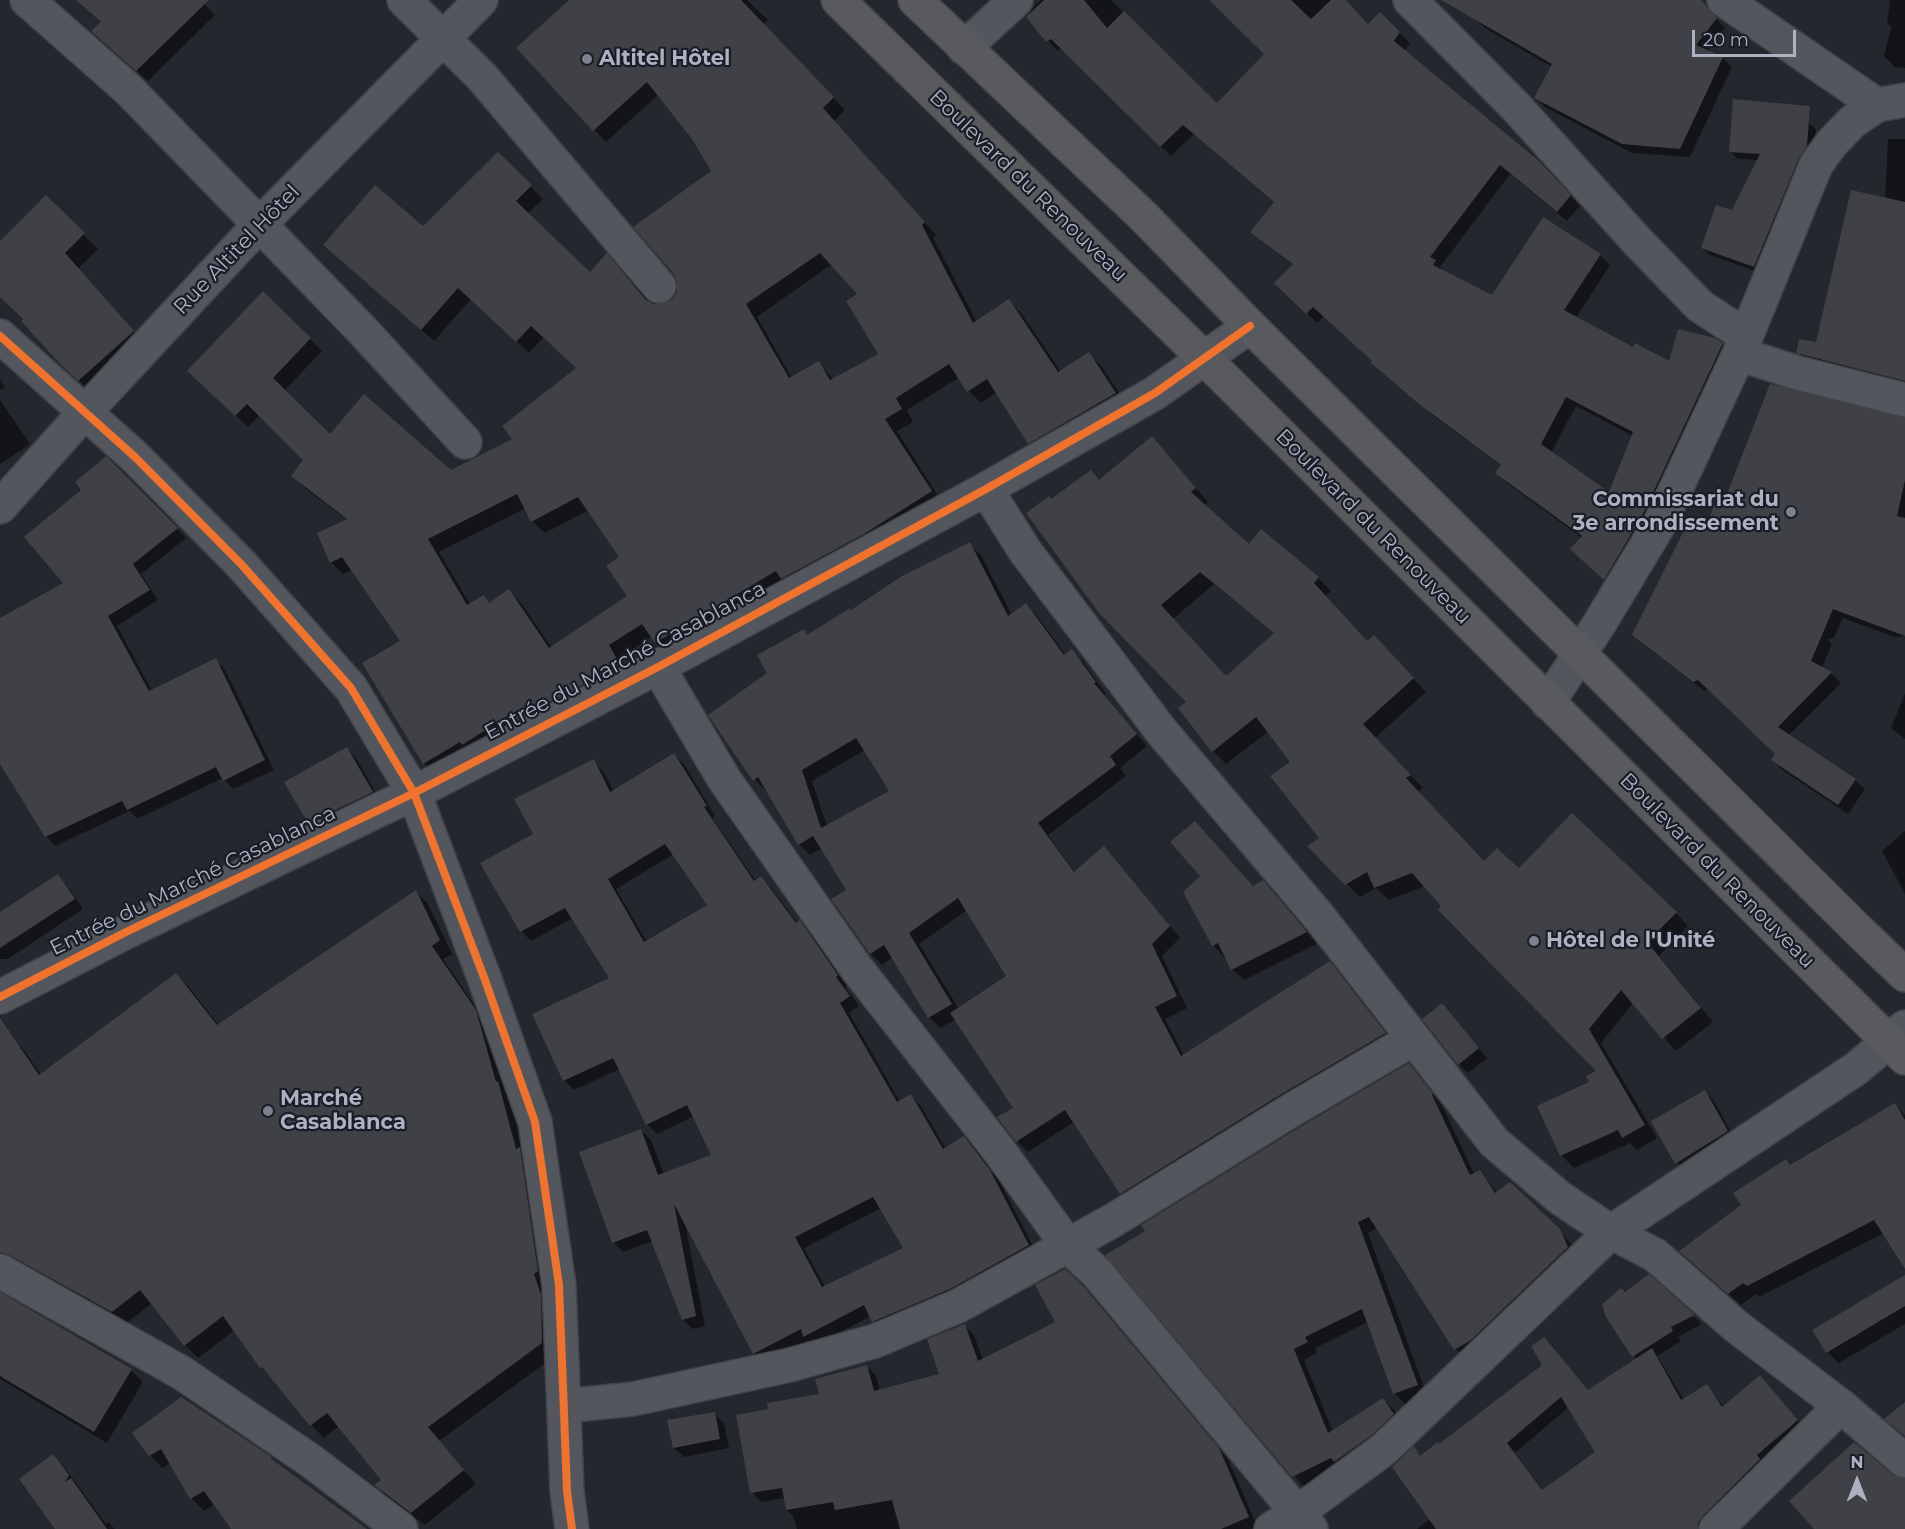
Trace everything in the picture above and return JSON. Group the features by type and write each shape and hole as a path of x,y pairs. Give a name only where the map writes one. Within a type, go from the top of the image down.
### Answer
{"highway":[{"name":"Boulevard du Renouveau","path":"838,0 1204,358 1548,703 1900,1042"},
{"path":"915,0 1144,217 1250,326 1905,975"}],"street":[{"path":"27,0 128,89 363,331 465,442"},
{"path":"404,0 482,77 659,286"},
{"name":"Rue Altitel Hôtel","path":"0,507 85,412 260,225 481,0"},
{"path":"964,48 1016,0"},
{"path":"1410,0 1517,108 1637,241 1700,306 1743,345 1798,373 1905,400"},
{"path":"1724,0 1891,103"},
{"path":"1548,703 1660,524 1743,345 1816,165 1831,144 1852,122 1891,103"},
{"name":"Entrée du Marché Casablanca","path":"0,997 126,932 414,793 658,668 986,489 1155,393 1250,326"},
{"path":"0,336 135,457 241,564 351,688 414,793 485,980 535,1122 559,1285 567,1491 572,1529"},
{"path":"986,489 1024,551 1162,732 1320,918 1494,1143 1560,1198 1611,1232 1655,1255 1737,1327 1841,1406 1905,1461"},
{"path":"658,668 724,778 857,969 998,1149 1068,1246 1097,1273 1293,1524 1384,1449 1611,1232 1857,1068 1900,1042"},
{"path":"565,1406 633,1399 790,1365 874,1341 958,1306 1068,1246 1413,1039"},
{"path":"0,1270 182,1373 311,1461 400,1529"},
{"path":"1716,1529 1841,1406"}],"building":[{"path":"76,0 209,0 136,71 91,31 101,22"},
{"path":"569,0 741,0 834,97 823,108 925,222 922,225 973,323 1009,299 1058,372 1089,352 1116,393 1028,444 987,379 967,392 949,364 896,398 902,409 885,419 932,491 864,534 781,579 776,571 655,643 642,624 609,645 620,664 614,669 513,721 509,715 462,745 460,742 423,764 362,663 400,641 342,557 330,563 317,533 347,519 291,476 303,460 247,404 235,416 187,371 263,291 311,338 273,378 330,434 364,394 451,470 512,439 502,426 576,368 531,326 516,342 458,288 421,330 323,245 375,185 423,226 498,152 532,185 516,201 590,272 607,253 645,299 653,304 662,304 672,300 677,292 674,274 633,227 711,171 692,139 647,82 593,131 516,48","holes":["820,253 857,294 846,301 878,354 830,380 819,361 789,378 746,304","517,494 531,522 578,497 619,557 606,566 627,596 549,648 509,589 489,603 484,595 467,605 428,539"]},
{"path":"1044,0 1084,0 1107,28 1124,11 1217,103 1264,54 1209,0 1291,0 1311,19 1331,0 1346,0 1368,24 1380,12 1400,32 1394,41 1539,161 1571,195 1557,212 1500,165 1430,257 1436,260 1433,265 1492,295 1543,217 1601,254 1564,310 1633,347 1635,343 1669,361 1678,329 1715,338 1723,343 1643,514 1604,580 1570,549 1582,536 1495,473 1501,465 1420,405 1371,363 1372,361 1313,307 1306,314 1274,283 1293,264 1250,232 1274,202 1183,125 1160,147 1051,39 1046,42 1026,17","holes":["1566,397 1633,432 1609,492 1541,444"]},
{"path":"1441,0 1701,0 1717,18 1696,45 1723,57 1680,149 1622,144 1534,98 1552,64"},
{"path":"1733,99 1810,106 1807,146 1799,158 1754,267 1701,248 1716,205 1732,210 1760,154 1729,152"},
{"path":"1851,190 1905,202 1905,381 1796,353 1799,339 1816,342"},
{"path":"46,195 85,233 65,253 134,331 78,381 21,321 23,319 0,297 0,241"},
{"path":"1770,384 1905,418 1905,480 1897,516 1905,518 1905,636 1833,609 1811,661 1832,672 1778,727 1856,779 1838,805 1771,760 1775,754 1698,680 1693,682 1632,635 1690,518 1707,524 1718,496 1725,499"},
{"path":"1152,436 1196,488 1191,492 1249,544 1261,529 1319,577 1314,583 1367,641 1374,635 1414,678 1363,724 1411,775 1406,778 1484,861 1497,848 1519,868 1572,813 1677,912 1647,942 1701,1008 1662,1039 1621,990 1589,1029 1645,1125 1622,1138 1618,1130 1560,1156 1537,1106 1589,1082 1586,1076 1596,1071 1438,910 1441,906 1412,873 1374,888 1367,872 1345,885 1307,846 1319,838 1270,776 1290,762 1256,717 1212,752 1178,708 1186,702 1099,613 1026,513 1049,496 1051,499 1091,470 1099,480","holes":["1200,572 1274,633 1226,676 1161,605"]},
{"path":"106,456 178,528 133,564 150,590 108,616 149,691 216,658 265,760 223,781 216,767 127,810 122,801 45,837 0,764 0,618 63,583 24,537 81,490 75,482"},
{"path":"970,542 1008,616 1026,603 1064,655 1072,649 1096,682 1094,683 1137,734 1110,756 1116,765 1038,823 1074,872 1104,846 1170,926 1152,944 1177,996 1155,1007 1181,1056 1330,961 1386,1033 1280,1095 1120,1194 1065,1110 1016,1142 997,1117 1013,1108 950,1013 1006,976 958,898 909,933 952,1004 928,1018 884,945 870,954 831,899 846,890 813,836 798,845 758,777 753,781 708,715 767,673 757,655 804,629 807,635 850,608 851,610 902,576","holes":["856,738 889,791 821,828 802,770"]},
{"path":"347,747 373,792 308,823 284,782"},
{"path":"674,753 707,806 704,807 754,881 761,876 796,923 800,920 838,975 836,977 850,996 840,1003 897,1102 911,1094 943,1149 964,1136 990,1170 1029,1245 950,1289 872,1322 864,1305 803,1337 801,1329 753,1354 674,1204 696,1316 682,1320 647,1230 612,1243 579,1152 641,1129 658,1175 711,1155 687,1105 646,1125 613,1058 563,1081 532,1014 609,978 565,908 520,932 480,863 533,834 514,799 594,759 610,792","holes":["665,844 707,905 644,942 608,879","873,1197 903,1248 822,1287 795,1237"]},
{"path":"1195,821 1253,886 1263,880 1307,932 1231,970 1218,943 1212,946 1183,892 1200,876 1170,842"},
{"path":"58,874 75,899 0,948 0,912"},
{"name":"Marché Casablanca","path":"416,890 440,940 432,946 476,1010 516,1149 520,1147 538,1271 534,1274 541,1295 542,1343 428,1427 464,1470 411,1513 374,1485 381,1480 327,1413 310,1426 262,1367 260,1368 223,1316 184,1346 140,1290 112,1312 0,1252 0,1018 39,1075 176,973 217,1025"},
{"path":"1442,1003 1479,1048 1458,1065 1422,1019"},
{"path":"1409,1063 1433,1094 1470,1175 1480,1170 1495,1193 1510,1182 1560,1229 1568,1247 1471,1340 1454,1350 1369,1217 1358,1222 1418,1385 1393,1394 1362,1309 1305,1337 1308,1342 1294,1349 1328,1433 1383,1398 1394,1414 1372,1435 1334,1462 1331,1458 1292,1477 1105,1255 1145,1231 1141,1225"},
{"path":"1705,1090 1728,1131 1675,1164 1651,1121"},
{"path":"1895,1103 1905,1120 1905,1269 1874,1220 1747,1286 1743,1283 1728,1294 1679,1251 1741,1205 1733,1193 1786,1159 1790,1165"},
{"path":"1065,1269 1083,1286 1219,1448 1249,1517 1221,1529 900,1529 892,1500 835,1510 833,1502 786,1510 782,1488 750,1493 736,1415 768,1409 767,1403 819,1394 815,1379 867,1365 874,1391 939,1374 927,1339 965,1324 978,1361 1055,1322 1035,1285"},
{"path":"1649,1274 1695,1315 1671,1327 1673,1331 1632,1357 1606,1317 1602,1304 1621,1288 1625,1292"},
{"path":"1905,1275 1905,1306 1826,1353 1812,1330"},
{"path":"0,1292 132,1369 94,1432 0,1376"},
{"path":"1544,1337 1588,1390 1652,1348 1681,1400 1707,1384 1722,1407 1760,1375 1798,1420 1757,1455 1760,1459 1703,1516 1698,1523 1698,1529 1436,1529 1392,1467 1414,1446 1420,1456 1438,1442 1439,1444 1542,1365 1531,1346","holes":["1561,1397 1595,1452 1542,1490 1507,1443"]},
{"path":"181,1397 272,1457 270,1458 367,1529 231,1529 204,1491 190,1499 161,1449 149,1456 132,1433"},
{"path":"1905,1402 1905,1436 1884,1419"},
{"path":"715,1412 720,1439 673,1448 667,1420"},
{"path":"1854,1442 1893,1475 1905,1479 1905,1529 1814,1529 1789,1501"},
{"path":"53,1454 69,1475 65,1482 71,1478 107,1529 55,1529 19,1479"}],"cycle path":[{"path":"0,997 126,932 414,793 658,667 986,489 1155,393 1250,326"},
{"path":"0,336 135,457 241,564 351,688 414,793 485,980 535,1122 559,1285 567,1491 572,1529"}],"place":[{"name":"Altitel Hôtel","path":"587,59"},
{"name":"Commissariat du 3e arrondissement","path":"1791,512"},
{"name":"Hôtel de l'Unité","path":"1534,941"},
{"name":"Marché Casablanca","path":"268,1111"}]}
